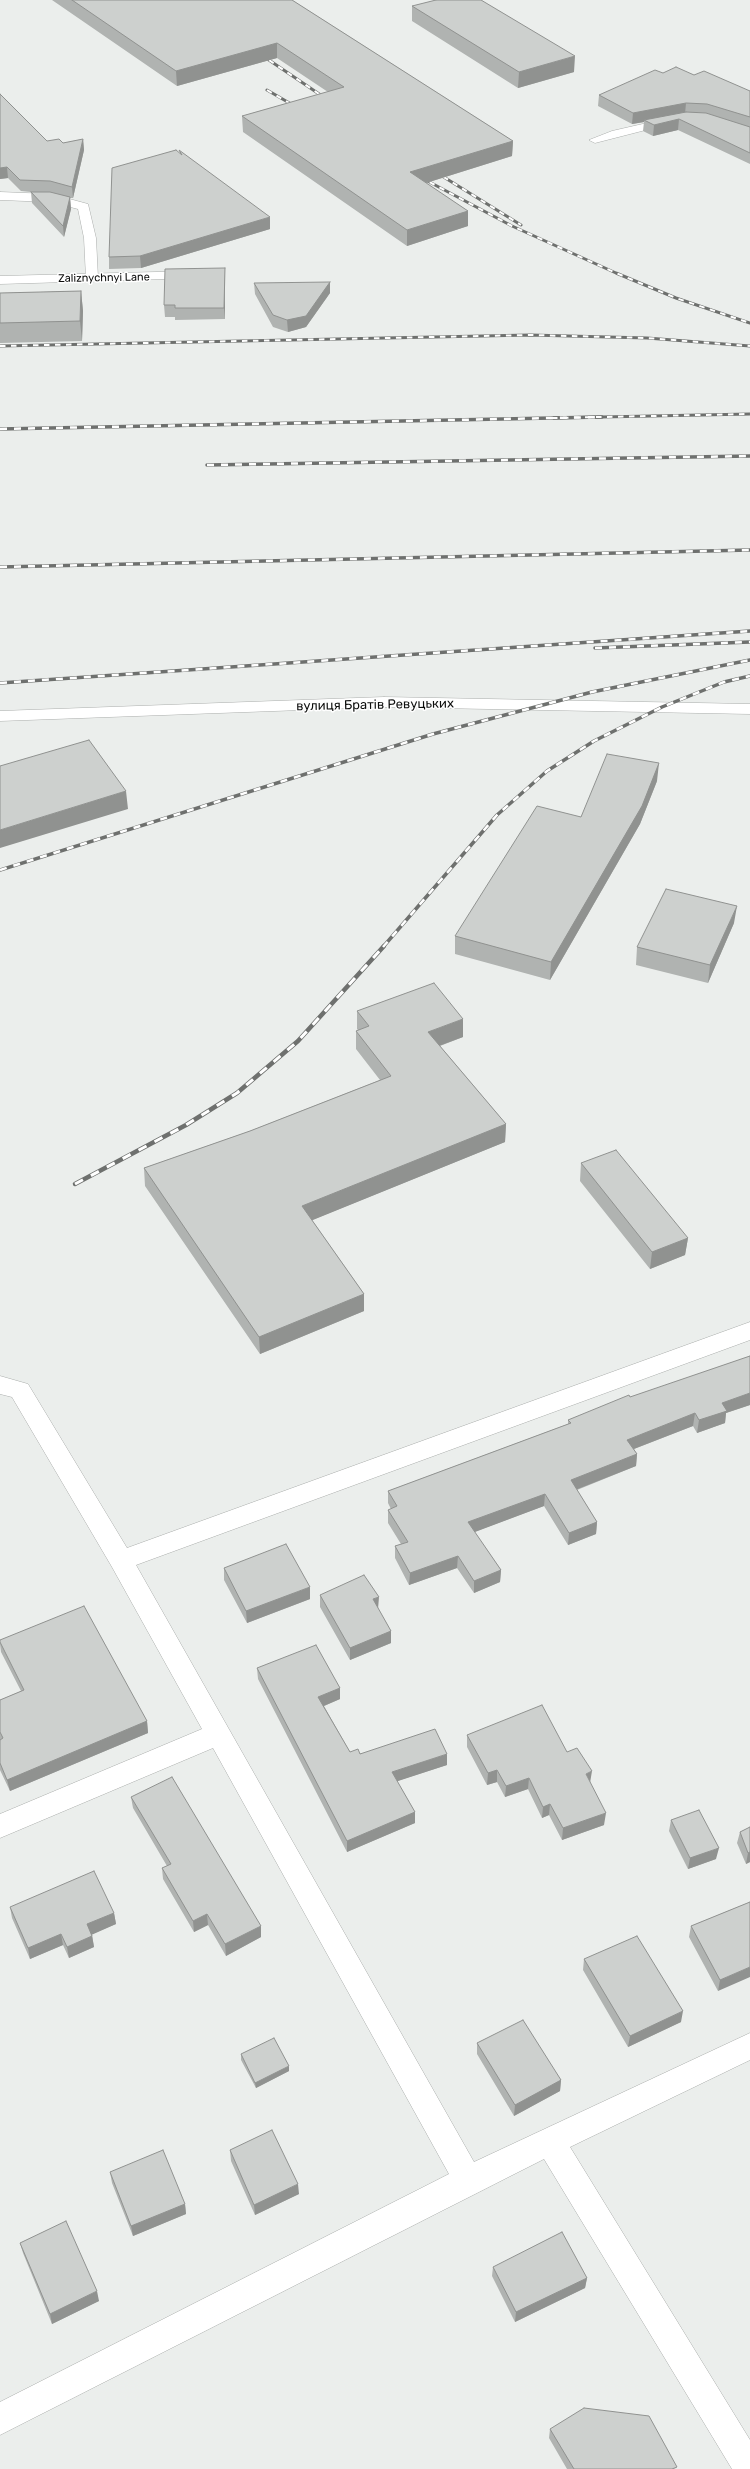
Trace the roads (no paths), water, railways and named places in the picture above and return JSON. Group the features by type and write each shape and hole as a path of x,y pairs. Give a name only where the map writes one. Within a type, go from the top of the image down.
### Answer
{"street":[{"name":"Zaliznychnyi Lane","path":"0,280 209,275"},
{"name":"вулиця Братів Ревуцьких","path":"0,716 384,702 750,709"},
{"path":"121,1560 750,1331"},
{"path":"0,1384 20,1390 121,1560 468,2180"},
{"path":"0,1826 219,1734"},
{"path":"0,2419 468,2180 549,2140 750,2046"},
{"path":"549,2140 750,2469"}],"lane":[{"path":"595,140 616,133 678,119"},
{"path":"0,196 51,198 84,207 90,238 92,278"}],"railway":[{"path":"260,54 328,100"},
{"path":"267,90 298,108"},
{"path":"434,171 521,225"},
{"path":"420,177 512,226 616,273 676,298 750,323"},
{"path":"0,346 530,335 647,338 750,346"},
{"path":"564,418 750,414"},
{"path":"564,418 602,417"},
{"path":"552,418 564,418"},
{"path":"0,429 564,418"},
{"path":"207,465 750,456"},
{"path":"0,567 750,550"},
{"path":"0,683 750,631"},
{"path":"595,648 750,642"},
{"path":"0,870 433,734 592,692 750,660"},
{"path":"383,947 497,815 547,771 594,741 662,707 724,682 750,676"},
{"path":"75,1184 186,1125 237,1093 298,1041 384,946"}]}
